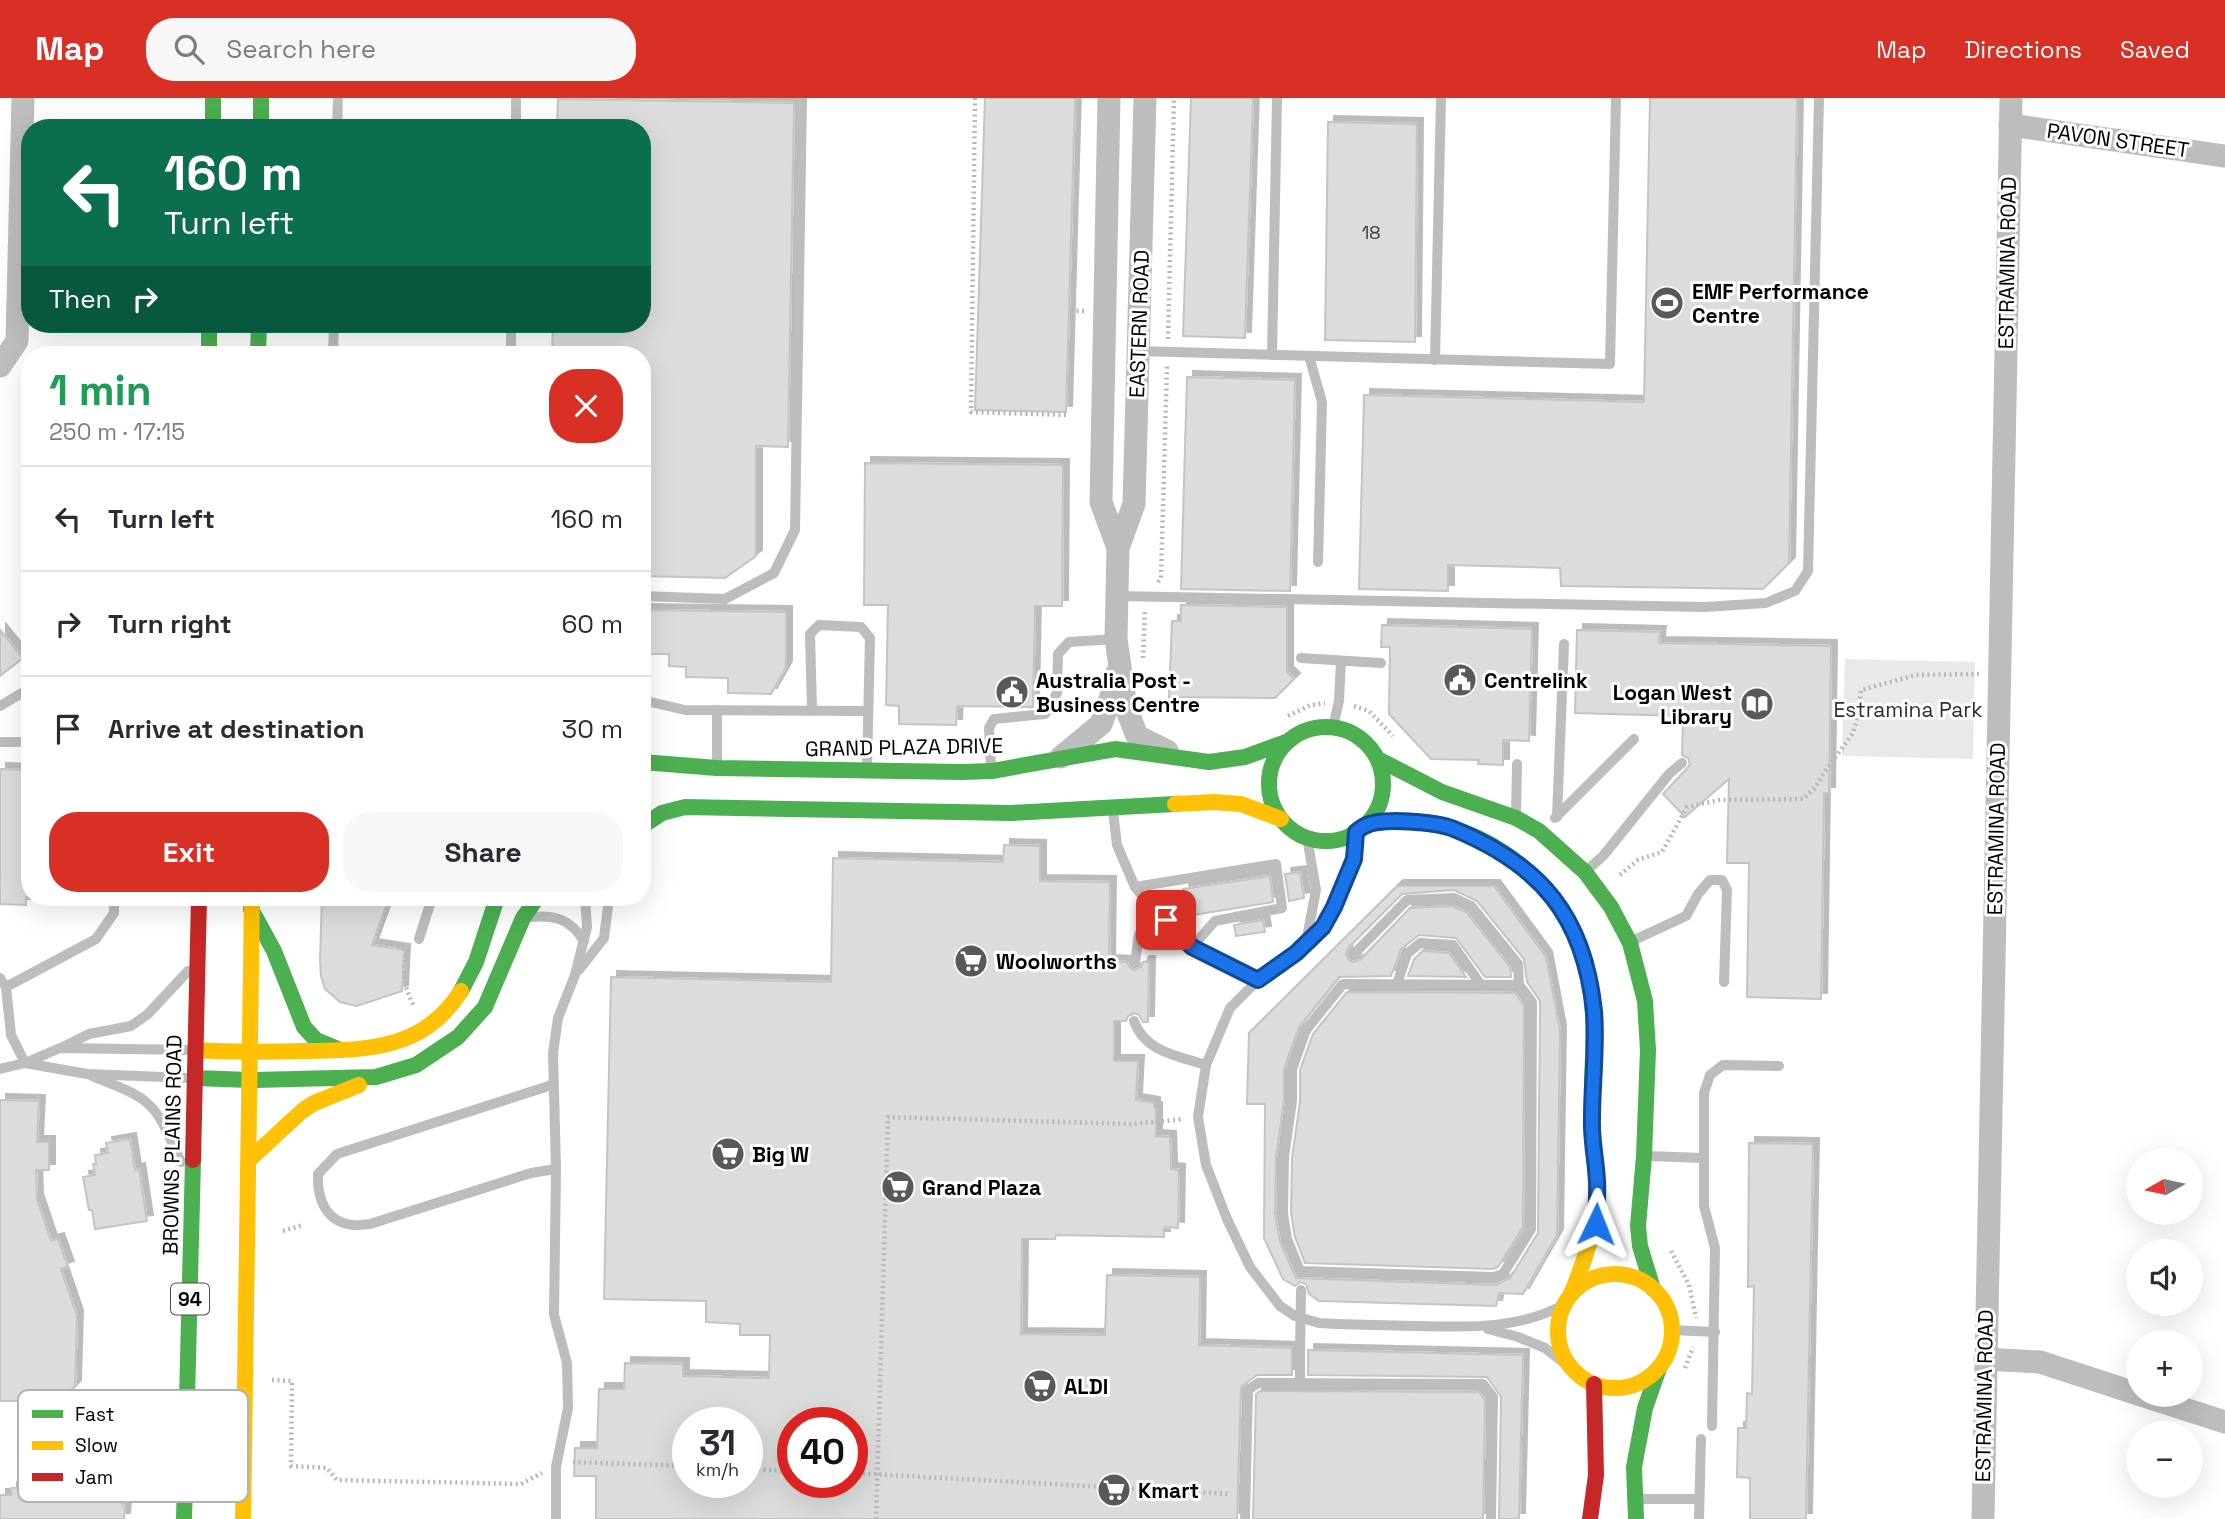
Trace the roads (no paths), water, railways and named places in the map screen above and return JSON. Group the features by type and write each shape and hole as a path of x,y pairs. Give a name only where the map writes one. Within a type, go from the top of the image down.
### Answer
{"street":[{"path":"22,119 23,98"},
{"path":"213,98 213,119"},
{"path":"261,98 261,119"},
{"name":"EASTERN ROAD","path":"1109,98 1101,502 1118,548"},
{"name":"EASTERN ROAD","path":"1145,98 1134,504 1118,548 1116,639 1126,708 1137,736 1182,758"},
{"name":"ESTRAMINA ROAD","path":"1983,1519 1984,1359 2011,98"},
{"name":"PAVON STREET","path":"2010,125 2225,156"},
{"path":"1,366 16,341 21,167"},
{"name":"EASTERN ROAD","path":"1061,758 1101,724 1113,691 1119,663"},
{"path":"1361,828 1377,810 1382,793 1378,759 1366,743 1351,732 1333,727 1316,727 1300,732 1286,742 1273,764 1269,788 1281,819 1293,830 1323,841 1340,839 1361,828 1389,822 1423,822 1447,827 1486,843 1521,865 1548,891 1573,929 1588,972 1594,1014 1591,1122 1597,1183 1596,1224 1592,1243 1559,1320 1558,1337 1562,1354 1572,1369 1594,1384 1611,1388 1629,1387 1646,1380 1659,1368"},
{"name":"GRAND PLAZA DRIVE","path":"651,763 717,768 992,771 1115,749 1209,762 1245,757 1286,742"},
{"path":"1378,759 1442,792 1516,818 1539,831 1585,872 1611,907 1630,943 1645,1001 1648,1050 1638,1226 1640,1246 1653,1289"},
{"path":"651,818 666,810 685,807 1011,813 1228,802 1255,808 1281,819"},
{"name":"BROWNS PLAINS ROAD","path":"187,1390 199,906"},
{"path":"246,1390 252,906"},
{"path":"253,906 304,1027 316,1040 343,1051"},
{"path":"195,1050 364,1050 388,1045 417,1034 441,1017 457,998 471,974 494,906"},
{"path":"249,1160 314,1103 376,1077 416,1066 441,1050 485,1007 523,918 531,906"},
{"path":"195,1078 249,1080 376,1077"},
{"path":"1568,1299 1585,1282 1602,1275 1620,1274 1638,1279 1653,1289 1663,1301 1669,1315 1671,1343 1659,1368 1646,1408 1634,1467 1636,1519"},
{"path":"1984,1359 2040,1362 2126,1390"},
{"path":"1590,1519 1596,1475 1594,1384"},
{"path":"2179,1407 2225,1422"}],"lane":[{"path":"337,119 338,98"},
{"path":"516,98 516,119"},
{"path":"651,596 725,599 774,573 795,530 802,98"},
{"path":"1272,355 1276,98"},
{"path":"1435,360 1441,98"},
{"path":"1138,351 1610,365 1616,98"},
{"path":"1116,596 1705,607 1766,603 1794,591 1808,571 1819,98"},
{"path":"1309,356 1322,402 1318,562"},
{"path":"811,710 810,634 820,625 861,627 870,638 867,771"},
{"path":"992,771 989,727 994,719 1045,714 1058,692 1058,654 1069,642 1116,639"},
{"path":"1557,817 1564,644"},
{"path":"1301,658 1381,663"},
{"path":"1333,727 1339,701 1341,661"},
{"path":"0,706 21,693"},
{"path":"651,702 685,710 867,711"},
{"path":"717,710 717,768"},
{"path":"1539,831 1557,817 1634,739"},
{"path":"0,742 19,742"},
{"path":"1585,872 1603,856 1669,774 1682,763"},
{"path":"1516,818 1517,764"},
{"path":"1113,809 1117,845 1135,887 1192,947 1258,980"},
{"path":"1361,828 1354,859 1323,927 1296,953 1258,980 1230,1009 1206,1065 1198,1117 1206,1165 1227,1219 1250,1267 1280,1306 1295,1316 1319,1323 1482,1327 1521,1321 1549,1313 1568,1299"},
{"path":"1306,943 1316,890 1307,837"},
{"path":"1135,887 1276,864 1282,908 1215,920 1192,947"},
{"path":"1630,943 1686,916 1698,894 1710,880 1722,880 1727,890 1724,982"},
{"path":"1300,1271 1494,1277 1503,1275 1531,1229 1532,1002 1519,985 1518,964 1471,906 1454,898 1407,900 1354,954"},
{"path":"25,1063 4,1013 3,983 96,939 114,913 114,906"},
{"path":"419,939 429,906"},
{"path":"556,1519 556,1467 568,1408 566,1363 554,1315 556,1169 553,1053 558,1018 575,975 584,941 587,927 586,906"},
{"path":"575,975 604,938 608,906"},
{"path":"1135,962 1139,935 1152,907"},
{"path":"523,918 557,918 576,928 584,941"},
{"path":"1397,984 1407,954 1420,943 1453,945 1481,985"},
{"path":"0,1069 25,1063 89,1034 131,1026 148,1014 198,960"},
{"path":"1300,1383 1300,1271 1287,1239 1283,1214 1284,1157 1292,1101 1292,1069 1306,1030 1343,984 1519,985"},
{"path":"1134,1021 1138,1033 1154,1048 1206,1065"},
{"path":"60,1048 195,1050"},
{"path":"25,1063 87,1074 195,1078"},
{"path":"1712,1426 1715,1248 1704,1206 1704,1093 1710,1075 1723,1065 1779,1066"},
{"path":"87,1074 136,1095 149,1104 158,1115 192,1183"},
{"path":"552,1085 337,1154 318,1174 317,1190 324,1209 352,1226 370,1224 531,1173 556,1169"},
{"path":"1644,1156 1703,1158"},
{"path":"1482,1327 1545,1348 1572,1369"},
{"path":"1672,1330 1715,1332"},
{"path":"1245,1519 1248,1390 1258,1382 1483,1384 1493,1398 1491,1519"},
{"path":"1699,1519 1701,1439"},
{"path":"1636,1499 1699,1499"}],"place":[{"name":"EMF Performance Centre","path":"1667,303"},
{"name":"Centrelink","path":"1460,680"},
{"name":"Australia Post - Business Centre","path":"1012,692"},
{"name":"Logan West Library","path":"1757,704"},
{"name":"Woolworths","path":"971,961"},
{"name":"Big W","path":"728,1154"},
{"name":"Grand Plaza","path":"898,1187"},
{"name":"ALDI","path":"1040,1386"},
{"name":"Kmart","path":"1114,1490"}],"park label":[{"name":"Estramina Park","path":"1908,709"}]}
